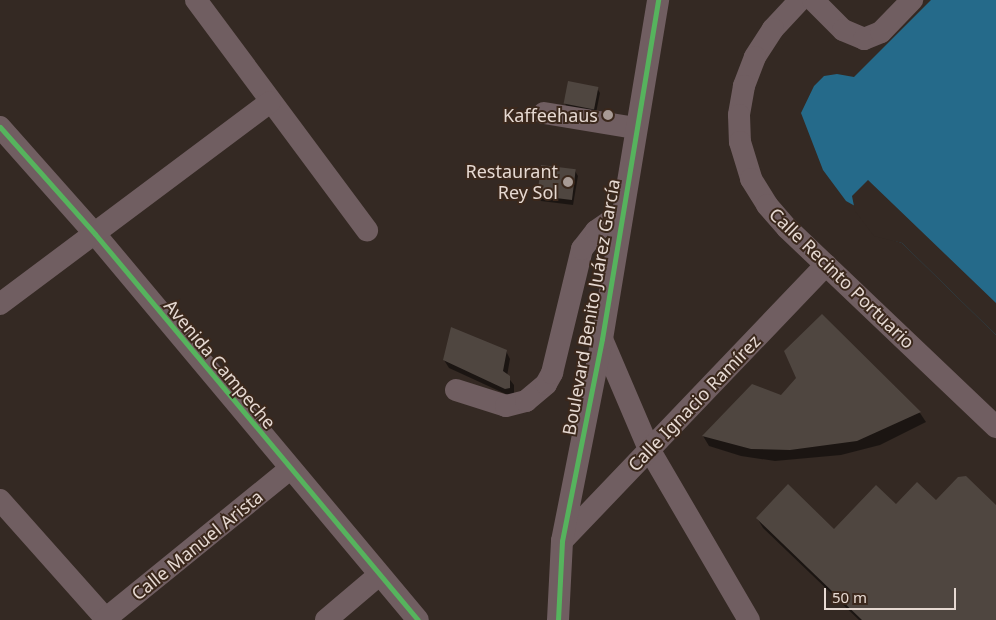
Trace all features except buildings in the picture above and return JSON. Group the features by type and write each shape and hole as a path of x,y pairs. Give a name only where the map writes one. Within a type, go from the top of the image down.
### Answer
{"street":[{"path":"196,0 367,230"},
{"name":"Boulevard Benito Juárez García","path":"558,620 562,541 602,339 658,0"},
{"name":"Calle Recinto Portuario","path":"800,0 773,29 755,57 744,86 739,115 740,142 744,163 767,205 826,265 996,427"},
{"path":"813,0 844,30 864,39 881,32 912,0"},
{"path":"0,304 270,102"},
{"path":"544,112 636,128"},
{"name":"Avenida Campeche","path":"0,127 95,234 418,620"},
{"path":"456,390 506,406 526,401 546,384 552,373 582,250 596,231 622,213"},
{"name":"Calle Ignacio Ramírez","path":"562,541 826,265"},
{"path":"602,339 649,449 749,620"},
{"name":"Calle Manuel Arista","path":"106,620 290,469"},
{"path":"0,500 106,620"},
{"path":"326,620 379,575"}],"water":[{"path":"931,0 996,0 996,335 902,243 877,235 855,206 846,201 823,170 801,113 814,86 824,76 837,74 854,77"}],"pier":[{"path":"868,180 996,303 996,335 902,243 874,236 855,211 852,196"}],"cycle path":[{"path":"558,620 562,541 602,339 658,0"},
{"path":"0,127 95,234 418,620"}],"place":[{"name":"Kaffeehaus","path":"608,115"},
{"name":"Restaurant Rey Sol","path":"568,182"}]}
